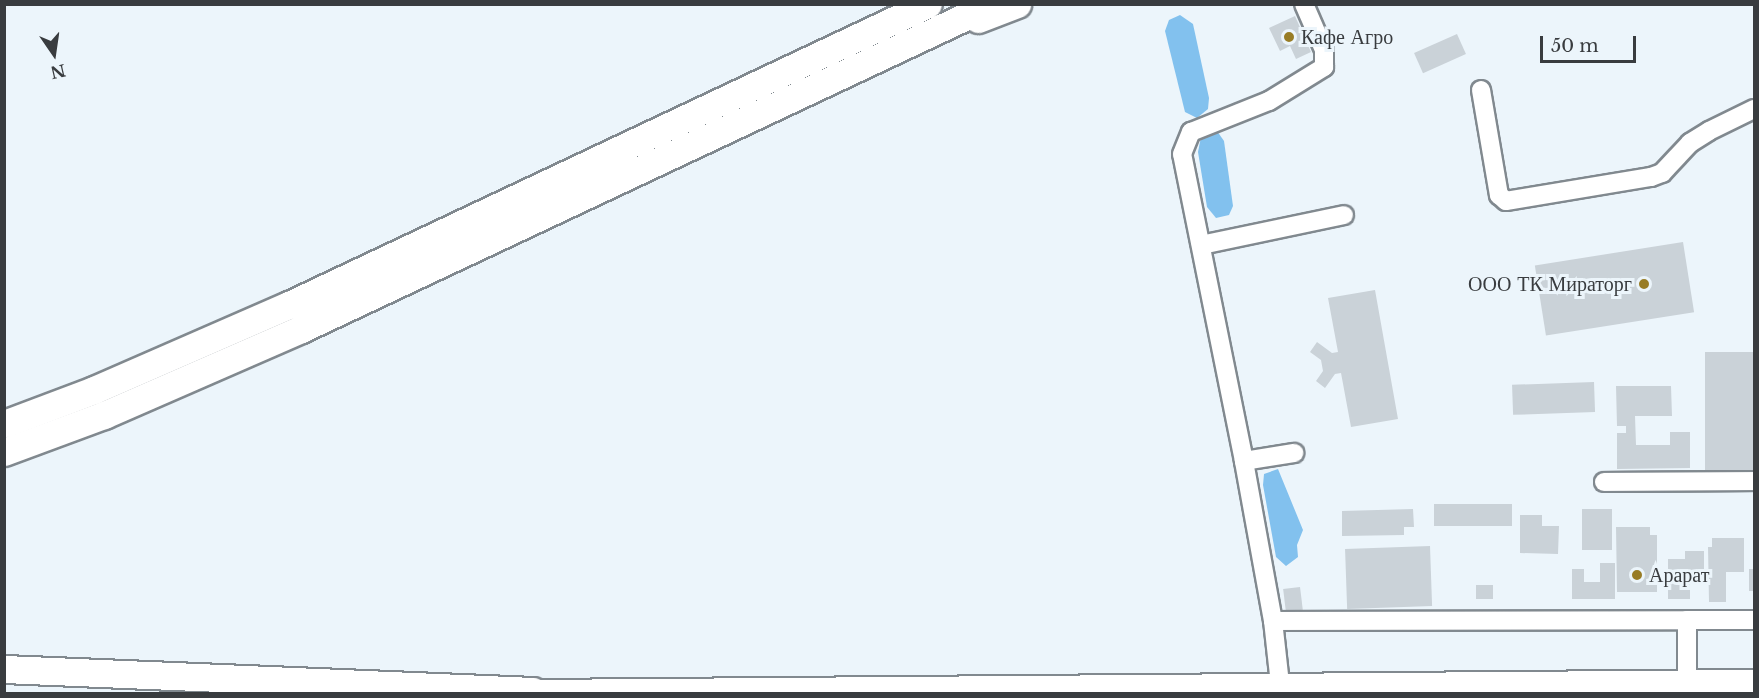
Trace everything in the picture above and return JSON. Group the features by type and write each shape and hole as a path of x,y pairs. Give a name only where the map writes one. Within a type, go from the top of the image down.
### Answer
{"highway":[{"path":"842,45 914,4"},
{"path":"4,423 94,390 289,305 928,4"},
{"path":"4,452 104,415 301,329 992,4"},
{"path":"895,50 1017,4"},
{"path":"4,669 532,690"},
{"path":"278,693 532,690"}],"main road":[{"path":"532,690 964,690 1280,684 1378,688 1596,688 1687,682 1710,687 1755,681"}],"lane":[{"path":"1280,684 1273,621 1183,145 1191,132 1269,101 1324,67 1324,50 1304,4"},
{"path":"1481,90 1499,195 1506,201 1651,177 1662,173 1690,143 1709,131 1755,109"},
{"path":"1201,245 1344,215"},
{"path":"1244,461 1294,453"},
{"path":"1604,482 1755,481"},
{"path":"1687,620 1687,682"},
{"path":"1273,621 1755,620"}],"shaded area":[{"path":"1180,15 1193,24 1209,98 1208,109 1197,118 1185,112 1165,31 1169,20"},
{"path":"1217,131 1224,141 1233,206 1229,215 1216,218 1207,207 1198,152 1201,137"},
{"path":"1278,469 1303,530 1297,545 1298,557 1286,566 1276,557 1263,485 1264,474"}],"building":[{"name":"Кафе Агро","path":"1295,16 1311,52 1296,59 1290,46 1280,51 1269,28"},
{"path":"1457,34 1466,54 1423,73 1414,53"},
{"path":"1683,242 1694,312 1546,336 1535,265"},
{"path":"1375,290 1398,419 1351,427 1341,373 1335,374 1325,388 1316,381 1323,371 1321,360 1310,352 1317,342 1332,353 1338,352 1328,298"},
{"path":"1705,352 1754,352 1754,471 1705,471"},
{"path":"1594,382 1595,412 1513,415 1512,385"},
{"path":"1616,386 1671,386 1672,416 1635,416 1636,445 1670,445 1670,432 1690,432 1690,468 1617,469 1617,433 1626,433 1626,426 1617,426"},
{"path":"1434,504 1512,504 1512,526 1434,526"},
{"path":"1413,509 1414,527 1404,527 1404,535 1342,536 1342,511"},
{"path":"1582,509 1612,509 1612,550 1582,550"},
{"path":"1520,515 1542,515 1542,526 1559,526 1558,554 1520,553"},
{"path":"1616,527 1650,527 1650,535 1657,535 1657,592 1617,592"},
{"path":"1712,538 1744,538 1744,572 1726,572 1726,602 1709,602 1708,547 1712,547"},
{"path":"1430,546 1432,606 1347,609 1345,549"},
{"path":"1685,551 1704,551 1704,579 1690,580 1690,599 1668,599 1668,559 1685,559"},
{"path":"1600,563 1615,563 1615,599 1572,599 1572,569 1584,569 1584,582 1600,582"},
{"path":"1749,569 1754,569 1754,591 1749,591"},
{"path":"1476,585 1493,585 1493,599 1476,599"},
{"path":"1300,587 1303,610 1286,612 1283,589"}],"place":[{"name":"Кафе Агро","path":"1289,37"},
{"name":"ООО ТК Мираторг","path":"1644,284"},
{"name":"Арарат","path":"1637,575"}]}
